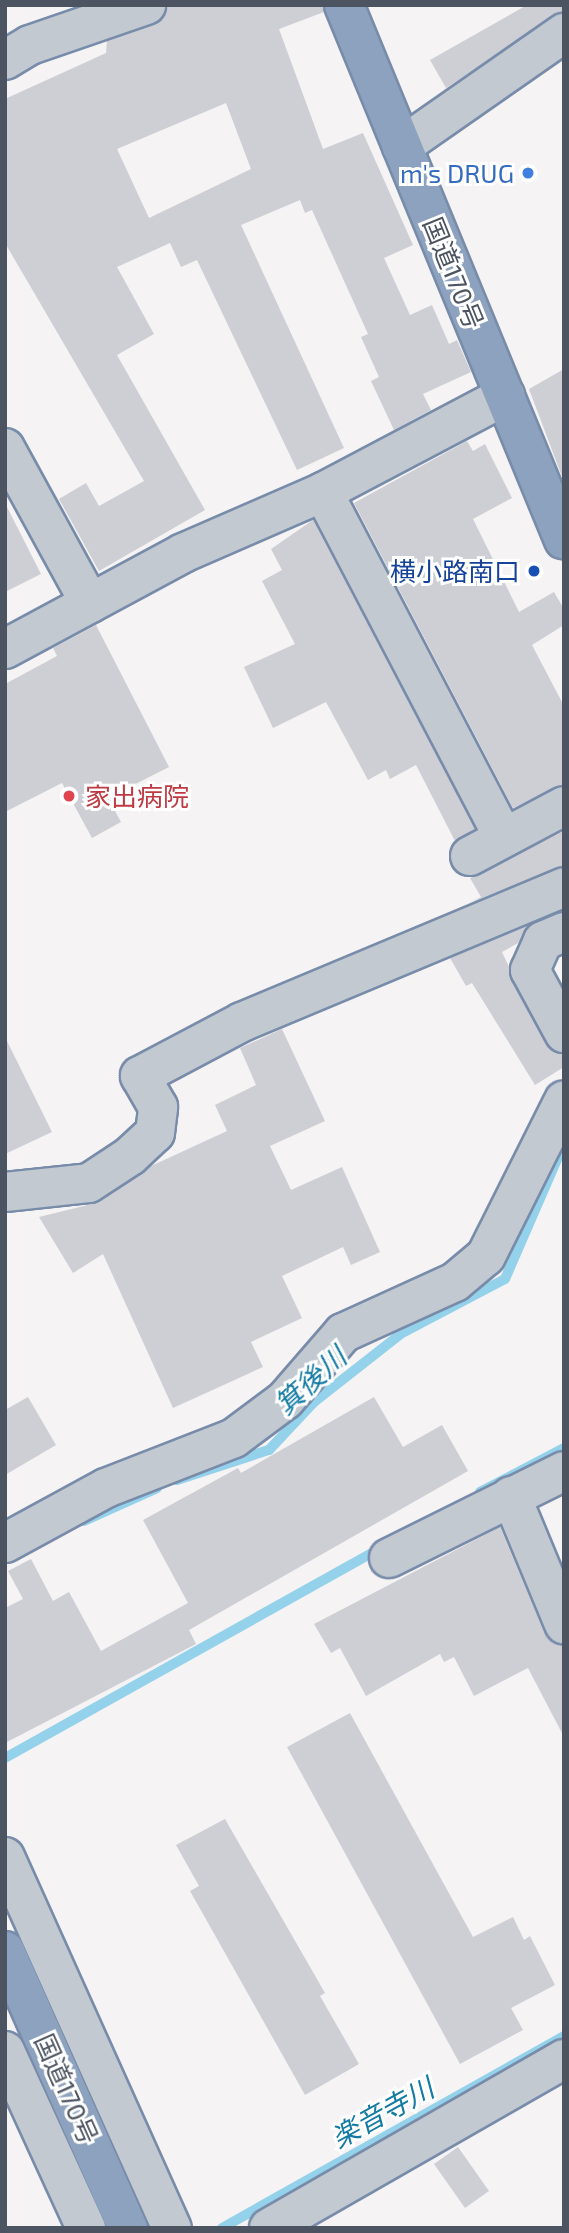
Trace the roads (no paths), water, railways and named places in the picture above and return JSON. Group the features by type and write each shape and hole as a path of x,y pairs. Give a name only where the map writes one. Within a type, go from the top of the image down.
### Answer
{"highway":[{"name":"国道170号","path":"344,5 564,540"},
{"name":"国道170号","path":"5,1951 128,2228"}],"street":[{"path":"5,60 30,45 146,5"},
{"path":"402,146 564,33"},
{"path":"5,649 183,553 323,492 505,397"},
{"path":"5,448 90,603"},
{"path":"323,492 503,836"},
{"path":"470,856 503,836 564,806"},
{"path":"5,1192 89,1183 130,1156 155,1133 158,1107 140,1076 242,1021 564,887"},
{"path":"564,932 542,941 530,970 564,1033"},
{"path":"5,1543 106,1488 234,1438 285,1400 343,1333 455,1282 486,1256 564,1100"},
{"path":"389,1558 564,1471"},
{"path":"511,1496 564,1624"},
{"path":"5,1857 172,2228"},
{"path":"5,2051 86,2228"},
{"path":"269,2228 564,2059"}],"waterway":[{"name":"箕後川","path":"177,1480 269,1450 314,1402 402,1333 505,1279 564,1143"},
{"path":"480,1492 564,1448"},
{"name":"箕後川","path":"84,1521 157,1488"},
{"path":"5,1758 382,1547"},
{"name":"楽音寺川","path":"222,2228 564,2036"}],"place":[{"name":"m's DRUG","path":"528,173"},
{"name":"横小路南口","path":"534,571"},
{"name":"家出病院","path":"69,796"}]}
